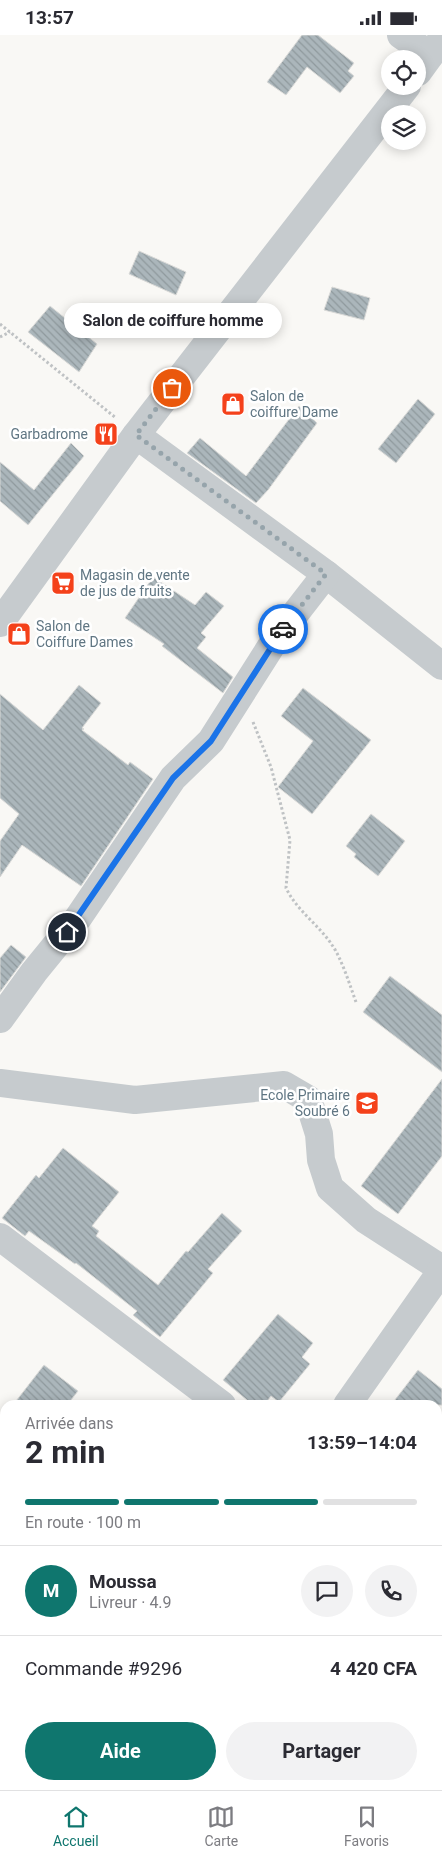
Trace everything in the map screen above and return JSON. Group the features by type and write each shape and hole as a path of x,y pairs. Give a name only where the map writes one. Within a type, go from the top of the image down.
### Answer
{"street":[{"path":"400,35 430,55"},
{"path":"0,623 136,435 400,95"},
{"path":"136,435 326,574 442,666"},
{"path":"0,1019 34,972 78,918 173,778 211,741 277,637 326,574"},
{"path":"0,1083 135,1101 284,1085 308,1099 318,1135 321,1160 330,1188 366,1220 442,1269 350,1400"},
{"path":"0,1237 215,1400"}],"path":[{"path":"0,324 136,435"},
{"path":"0,337 10,332"},
{"path":"243,693 248,712 271,767 290,840 286,888 289,895 309,920 332,945 356,1002"}],"building":[{"path":"302,35 318,35 354,63 348,71 354,76 340,93 307,67 286,95 267,82"},
{"path":"139,251 186,272 176,295 129,274"},
{"path":"332,287 370,298 364,320 324,310"},
{"path":"50,306 97,344 79,372 28,332"},
{"path":"418,399 435,414 396,463 378,449"},
{"path":"299,406 317,423 268,490 256,503 187,453 200,438 246,476"},
{"path":"71,443 84,456 28,525 0,501 0,462 34,490"},
{"path":"153,577 195,605 206,592 224,606 201,633 206,637 197,648 233,677 223,693 162,646 164,644 125,618"},
{"path":"79,685 101,703 82,730 128,765 130,762 153,779 81,886 22,845 0,877 0,841 19,814 0,798 0,694 43,730"},
{"path":"303,688 371,740 312,814 278,787 313,741 281,716"},
{"path":"371,814 405,841 378,876 354,857 356,854 346,846"},
{"path":"11,945 26,957 0,992 0,958"},
{"path":"390,976 442,1015 442,1072 363,1012"},
{"path":"442,1079 442,1156 398,1214 361,1186"},
{"path":"63,1148 119,1192 92,1226 99,1231 96,1236 158,1285 186,1251 188,1252 222,1213 242,1231 208,1269 213,1273 160,1337 133,1315 137,1311 76,1263 29,1231 25,1236 2,1218 36,1175 39,1178"},
{"path":"278,1314 313,1343 302,1357 310,1364 281,1400 276,1400 271,1396 268,1400 247,1400 223,1380"},
{"path":"44,1365 78,1391 71,1400 17,1400"},
{"path":"418,1370 442,1389 442,1400 395,1400"}],"way so far":[{"path":"172,388 136,435 326,574 283,629"}],"place":[{"name":"Salon de coiffure homme","path":"172,388"},
{"name":"Salon de coiffure Dame","path":"233,404"},
{"name":"Garbadrome","path":"106,434"},
{"name":"Magasin de vente de jus de fruits","path":"63,583"},
{"name":"Salon de Coiffure Dames","path":"19,634"},
{"name":"Ecole Primaire Soubré 6","path":"367,1103"}],"route":[{"path":"67,932 173,778 211,741 283,629"}]}
